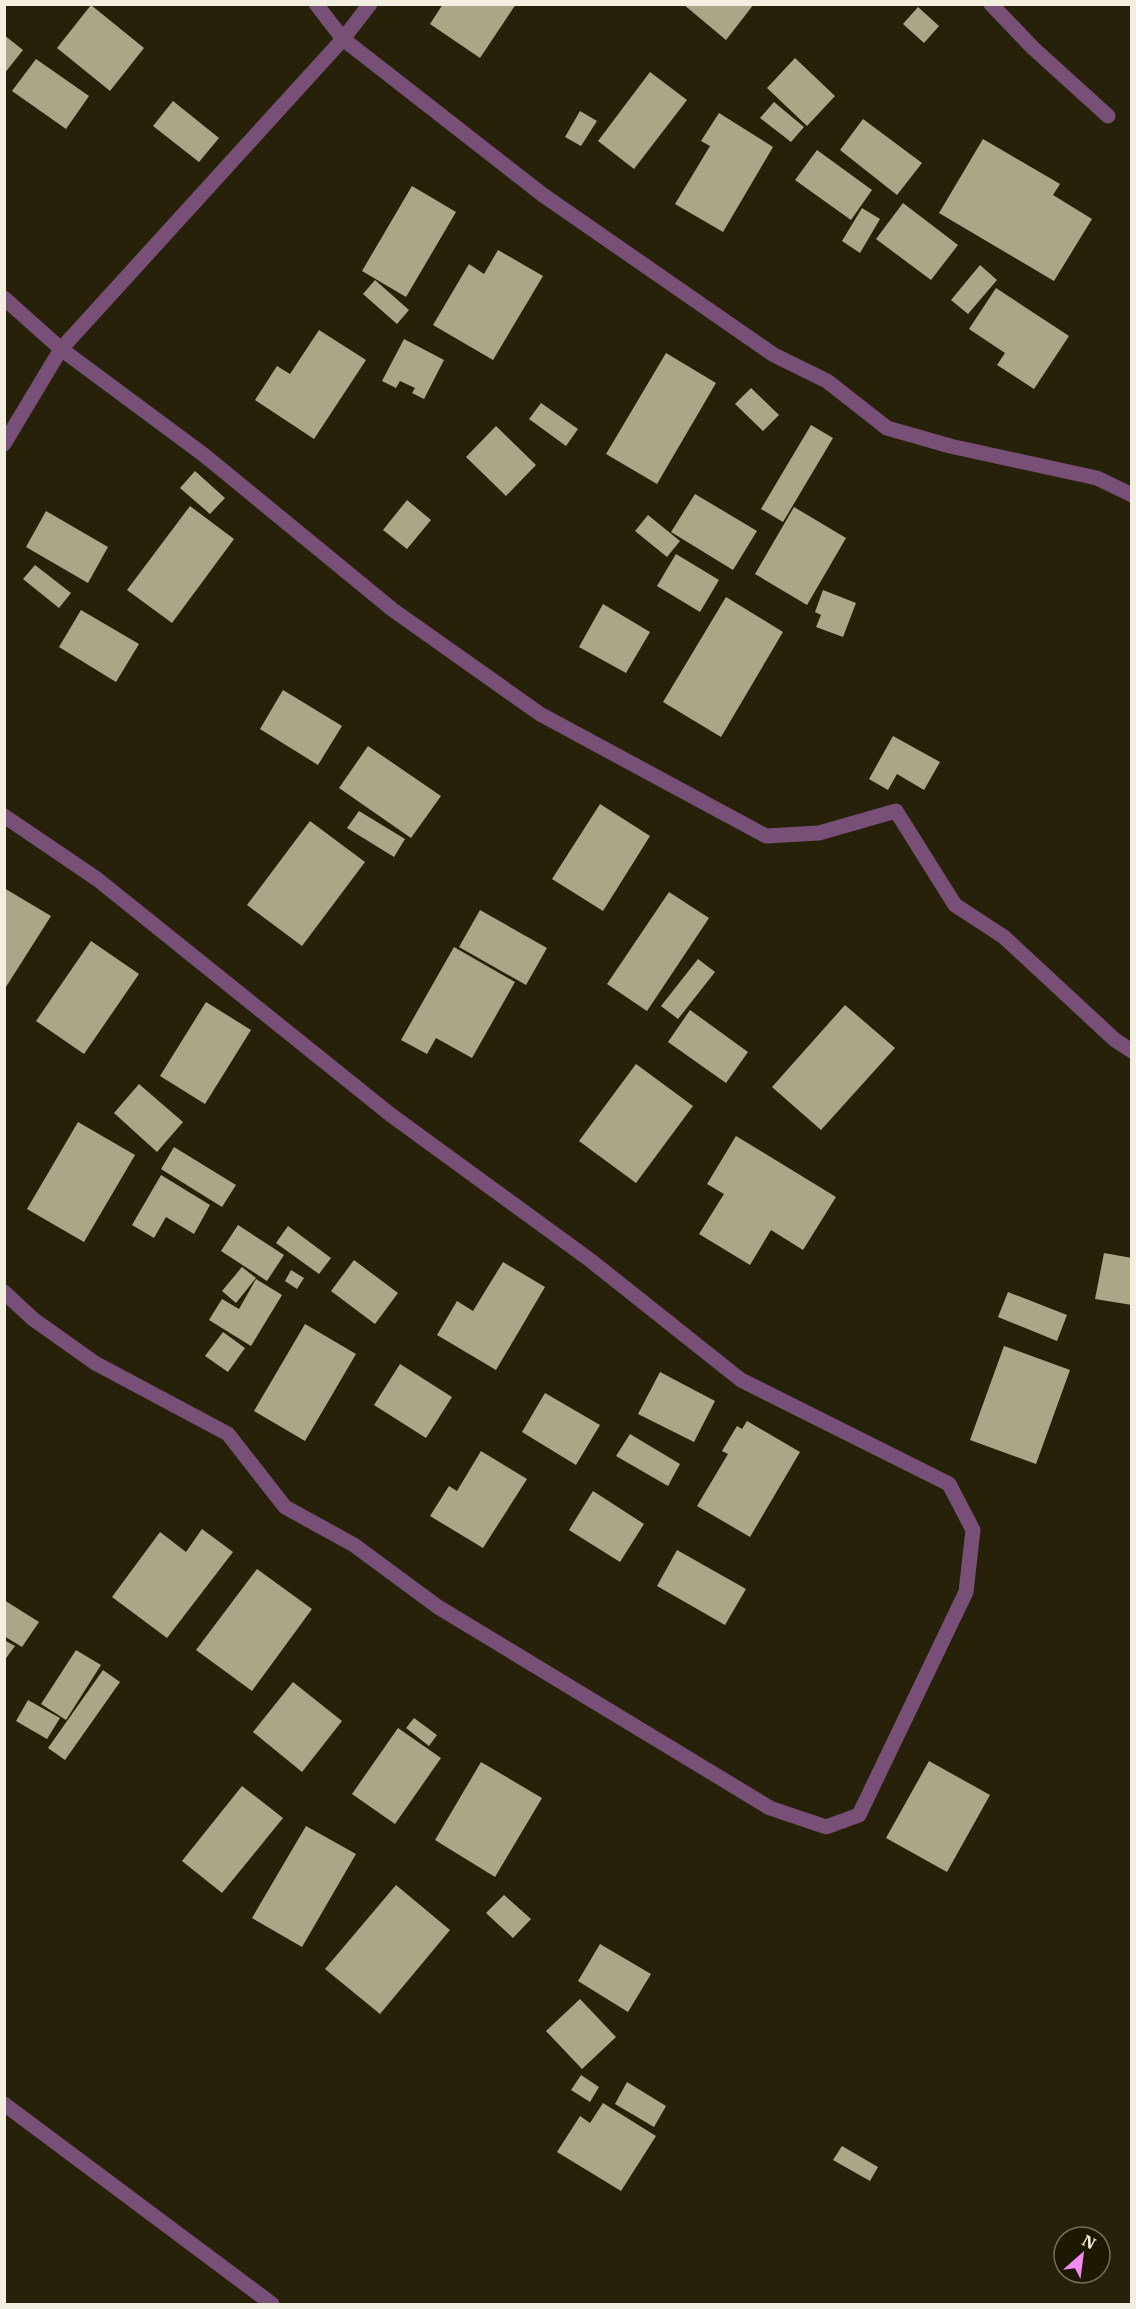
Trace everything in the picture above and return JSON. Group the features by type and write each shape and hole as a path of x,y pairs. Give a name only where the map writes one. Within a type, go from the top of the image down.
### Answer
{"street":[{"path":"316,4 343,39 543,195 774,355 827,381 887,428 951,446 1097,478 1131,495"},
{"path":"4,444 61,349 343,39 369,4"},
{"path":"991,4 1033,48 1108,116"},
{"path":"4,297 61,349 204,455 393,610 540,714 766,836 819,833 896,811 955,904 1004,937 1115,1040 1131,1051"},
{"path":"4,816 97,879 382,1108 590,1260 741,1380 949,1484 973,1530 966,1592 859,1815 826,1827 770,1808 438,1607 354,1545 285,1507 228,1434 95,1363 33,1320 4,1292"},
{"path":"4,2104 272,2304"}],"building":[{"path":"443,4 516,4 480,58 430,24"},
{"path":"683,4 754,4 726,40"},
{"path":"91,5 144,48 110,91 57,48"},
{"path":"918,7 939,26 924,43 903,24"},
{"path":"4,35 23,50 4,74"},
{"path":"795,58 835,96 807,126 767,88"},
{"path":"36,59 89,96 66,129 12,91"},
{"path":"650,72 687,100 634,169 598,141"},
{"path":"173,101 219,138 199,162 153,126"},
{"path":"774,102 804,127 791,142 760,118"},
{"path":"580,111 597,121 581,146 565,137"},
{"path":"719,113 773,147 723,232 675,204 710,146 701,141"},
{"path":"863,119 922,163 897,195 840,150"},
{"path":"983,139 1060,184 1053,195 1092,219 1054,281 939,213"},
{"path":"817,150 872,190 851,220 795,180"},
{"path":"412,186 456,212 406,297 362,271"},
{"path":"903,203 958,245 931,280 876,239"},
{"path":"862,208 880,219 860,253 842,241"},
{"path":"498,250 543,276 493,360 433,325 469,264 484,274"},
{"path":"980,265 997,280 968,314 951,300"},
{"path":"375,280 409,310 397,324 363,294"},
{"path":"996,288 1069,336 1034,389 997,365 1005,353 969,329"},
{"path":"319,330 366,360 314,439 255,400 277,366 290,374"},
{"path":"404,339 444,360 424,399 412,393 415,388 400,381 396,388 382,381"},
{"path":"666,353 716,383 657,484 606,454"},
{"path":"751,388 779,415 763,431 735,404"},
{"path":"541,403 578,429 566,446 529,419"},
{"path":"811,425 833,438 783,522 761,509"},
{"path":"496,426 536,465 506,496 466,457"},
{"path":"195,471 225,498 210,514 180,488"},
{"path":"695,494 757,531 733,570 671,532"},
{"path":"407,500 431,520 407,549 383,530"},
{"path":"190,506 234,539 172,623 127,590"},
{"path":"794,507 846,538 807,605 755,574"},
{"path":"46,511 108,547 88,583 26,547"},
{"path":"648,515 680,541 667,557 635,531"},
{"path":"676,554 719,580 700,612 657,586"},
{"path":"35,565 71,593 59,608 23,579"},
{"path":"823,590 856,603 843,637 816,627 821,615 815,612"},
{"path":"726,597 783,632 721,737 663,702"},
{"path":"603,604 650,632 626,673 579,647"},
{"path":"81,610 139,644 116,682 59,647"},
{"path":"283,690 342,726 318,765 260,729"},
{"path":"893,736 940,762 924,790 897,774 888,790 869,779"},
{"path":"368,746 441,796 411,838 339,788"},
{"path":"600,804 650,836 603,911 552,879"},
{"path":"359,811 405,839 394,857 347,828"},
{"path":"310,821 365,862 302,946 247,905"},
{"path":"4,888 51,916 4,990"},
{"path":"669,892 709,918 647,1011 607,984"},
{"path":"480,910 547,948 526,985 459,947"},
{"path":"91,941 139,974 84,1054 36,1021"},
{"path":"454,947 515,982 472,1058 436,1038 427,1054 401,1040"},
{"path":"698,959 715,972 678,1019 661,1006"},
{"path":"206,1002 251,1030 205,1104 160,1076"},
{"path":"845,1005 895,1048 821,1130 772,1087"},
{"path":"690,1010 748,1052 726,1083 668,1042"},
{"path":"636,1064 693,1106 636,1183 579,1141"},
{"path":"139,1084 183,1122 157,1152 114,1113"},
{"path":"78,1122 135,1155 84,1242 27,1209"},
{"path":"736,1136 836,1197 803,1250 771,1230 750,1265 699,1234 724,1194 707,1184"},
{"path":"174,1147 236,1185 222,1207 161,1169"},
{"path":"161,1175 210,1205 194,1234 166,1217 154,1238 132,1225"},
{"path":"238,1225 284,1255 267,1281 221,1251"},
{"path":"288,1226 331,1258 319,1274 276,1243"},
{"path":"1104,1253 1132,1258 1132,1305 1095,1299"},
{"path":"354,1260 398,1293 375,1324 331,1291"},
{"path":"503,1262 545,1287 496,1370 437,1335 457,1301 473,1311"},
{"path":"242,1267 256,1278 236,1303 222,1291"},
{"path":"291,1270 304,1278 297,1289 285,1281"},
{"path":"256,1279 282,1295 251,1346 209,1320 222,1299 239,1309"},
{"path":"1008,1292 1067,1315 1057,1341 998,1317"},
{"path":"305,1324 356,1354 305,1441 254,1411"},
{"path":"223,1332 245,1348 228,1372 205,1356"},
{"path":"1004,1346 1070,1370 1036,1464 970,1440"},
{"path":"400,1364 452,1397 426,1438 374,1405"},
{"path":"660,1372 715,1401 694,1442 638,1414"},
{"path":"545,1393 600,1425 576,1465 522,1432"},
{"path":"747,1421 800,1452 750,1537 697,1506 728,1454 722,1451 737,1426 742,1429"},
{"path":"630,1434 680,1464 668,1486 616,1456"},
{"path":"481,1451 527,1479 483,1548 430,1516 449,1486 457,1491"},
{"path":"593,1491 644,1524 620,1562 569,1530"},
{"path":"202,1529 233,1552 167,1638 112,1597 160,1532 186,1552"},
{"path":"677,1550 746,1589 725,1625 657,1586"},
{"path":"257,1569 312,1609 252,1691 196,1650"},
{"path":"4,1600 39,1622 22,1647 4,1636"},
{"path":"4,1640 15,1646 4,1661"},
{"path":"76,1650 101,1665 66,1720 41,1704"},
{"path":"103,1670 120,1682 65,1760 48,1748"},
{"path":"293,1682 342,1721 302,1772 253,1732"},
{"path":"28,1700 60,1718 47,1739 16,1721"},
{"path":"414,1718 437,1735 429,1746 406,1728"},
{"path":"398,1728 441,1758 395,1824 352,1794"},
{"path":"929,1761 990,1795 947,1872 886,1838"},
{"path":"481,1762 542,1798 495,1877 435,1840"},
{"path":"242,1786 283,1818 222,1893 182,1861"},
{"path":"306,1826 356,1854 302,1947 252,1918"},
{"path":"396,1885 450,1930 380,2014 325,1969"},
{"path":"504,1895 531,1919 513,1938 486,1913"},
{"path":"600,1944 651,1974 628,2012 578,1981"},
{"path":"580,1999 616,2037 582,2069 546,2031"},
{"path":"581,2075 599,2087 590,2102 571,2090"},
{"path":"627,2082 666,2106 654,2127 615,2104"},
{"path":"603,2103 656,2136 621,2191 557,2152 580,2116 590,2123"},
{"path":"842,2146 878,2167 870,2181 833,2160"}]}
